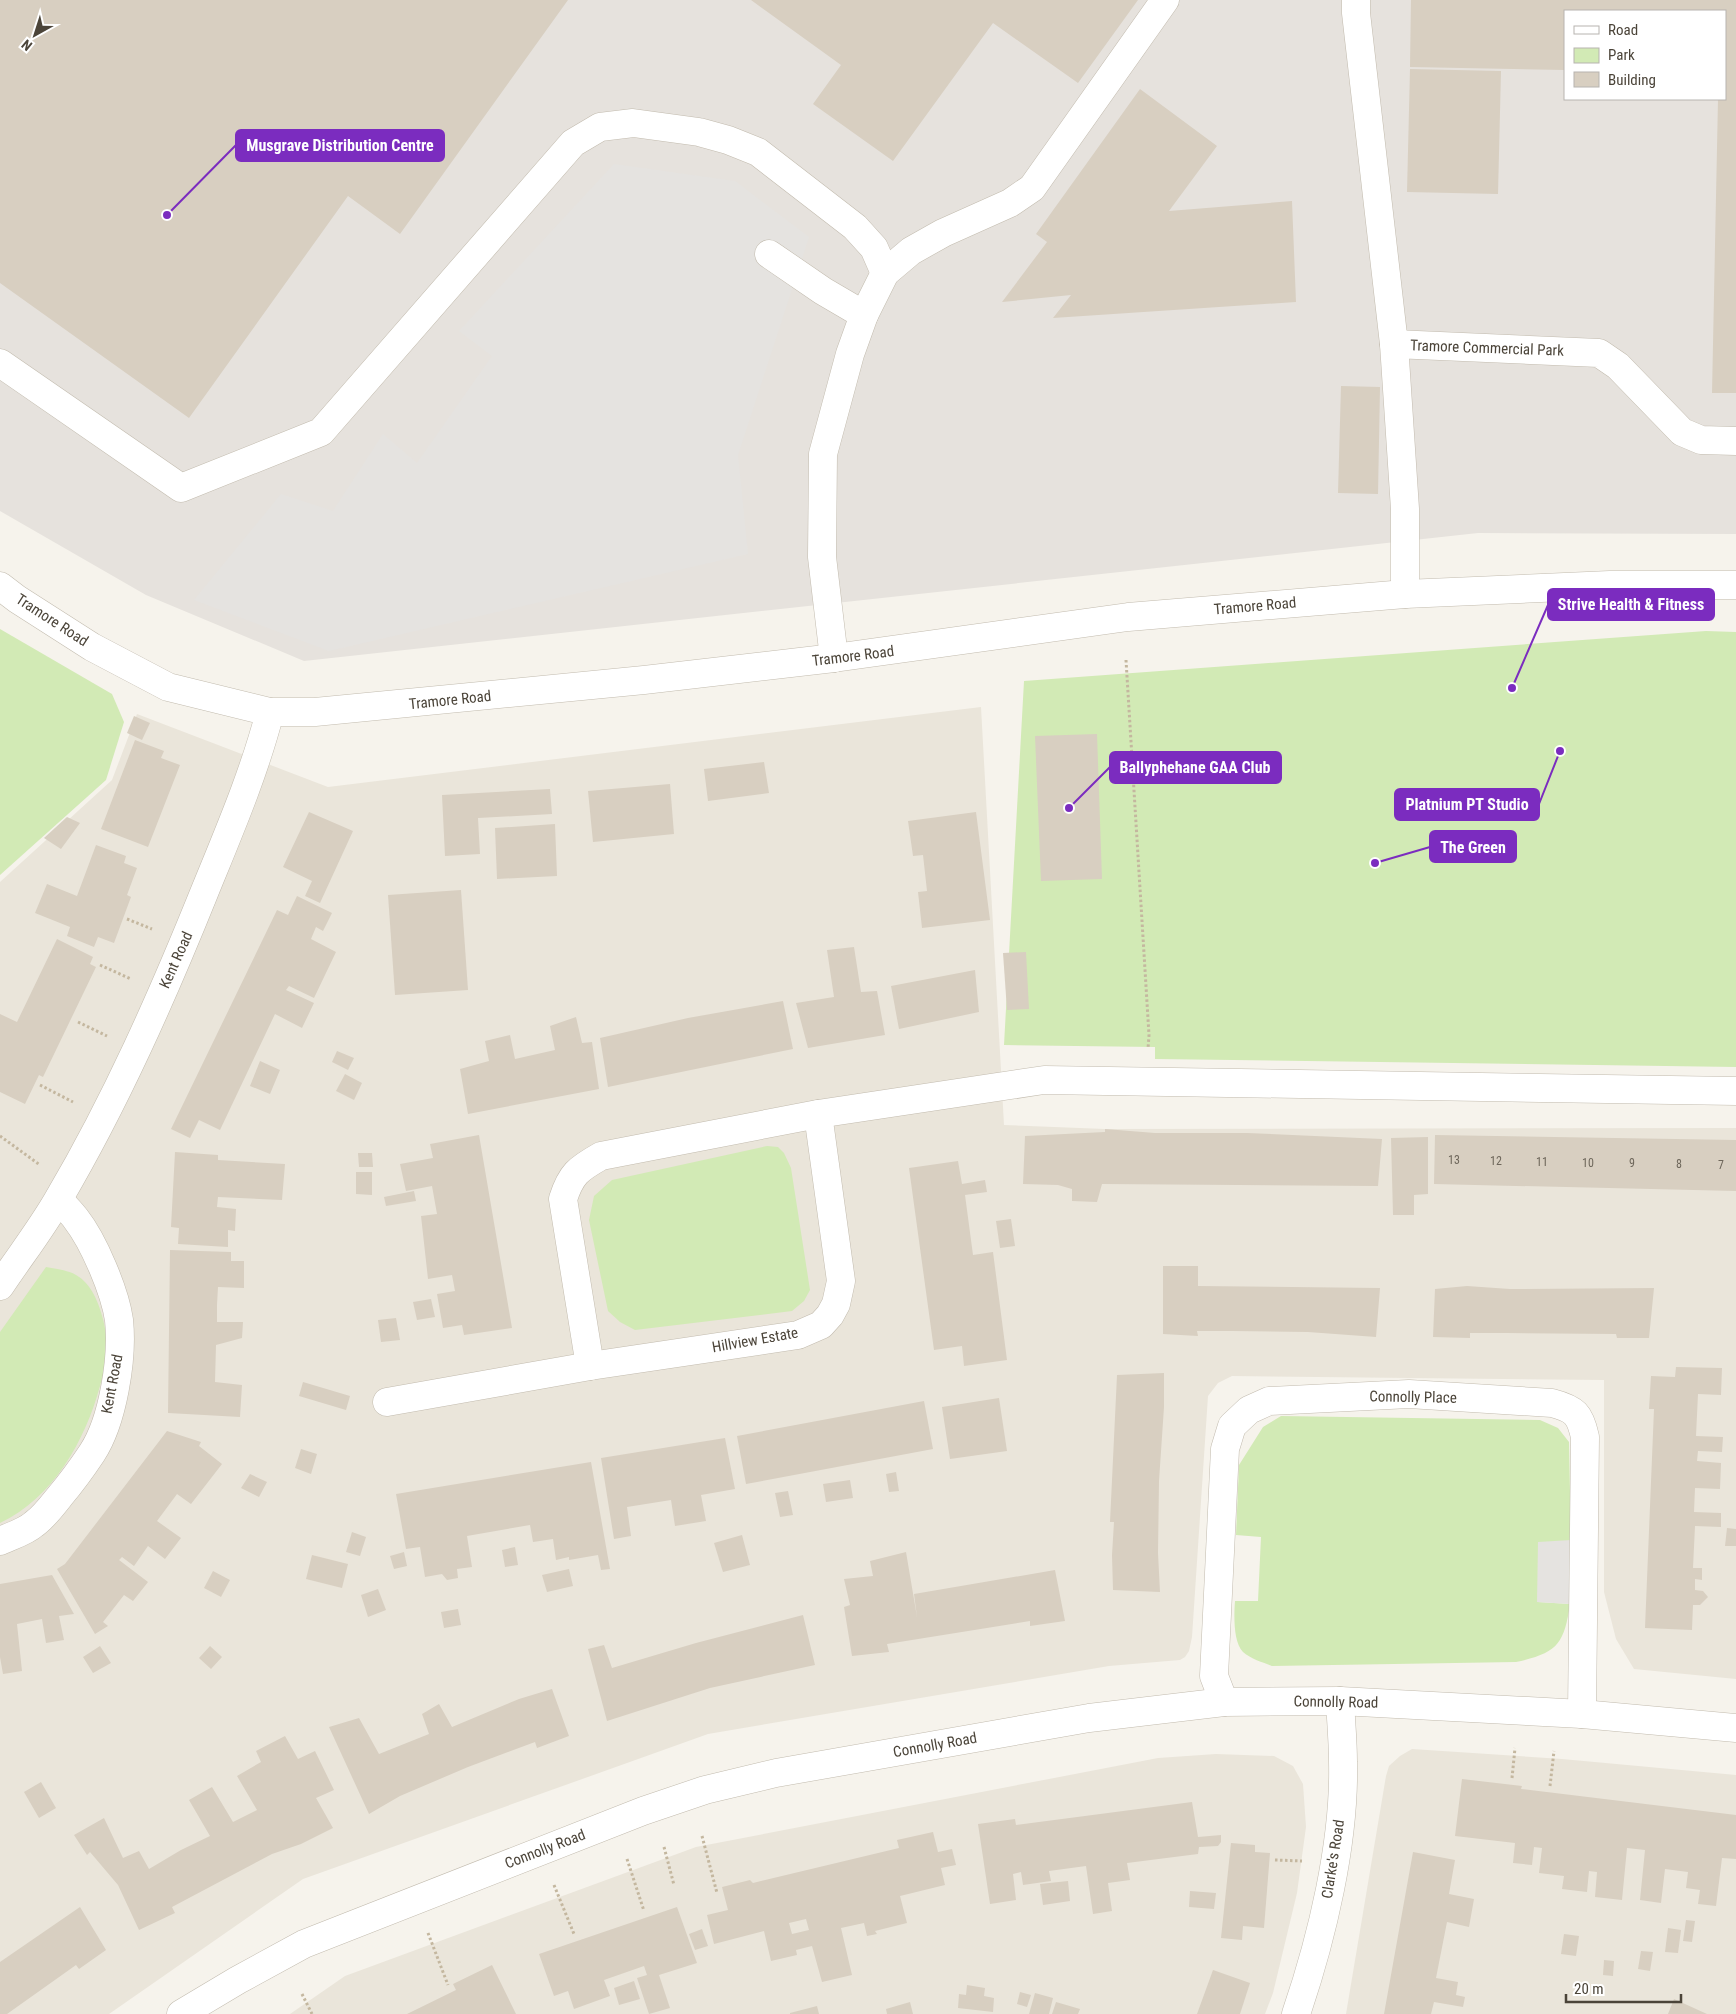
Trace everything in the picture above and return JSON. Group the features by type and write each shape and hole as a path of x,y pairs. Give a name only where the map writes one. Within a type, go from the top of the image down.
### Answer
{"street":[{"path":"834,658 822,557 823,454 850,354 864,315 885,273 911,251 943,233 1010,204 1032,188 1165,0"},
{"path":"1356,0 1394,344"},
{"path":"0,363 181,488 321,432 573,142 600,127 633,122 699,132 728,140 758,152 855,227 874,248 885,273"},
{"path":"769,254 823,291 864,315"},
{"name":"Tramore Commercial Park","path":"1405,594 1405,509 1394,344 1599,353 1618,366 1682,432 1702,440 1736,441"},
{"name":"Tramore Road","path":"0,586 17,599 92,646 168,686 270,712 315,712 834,658 1128,618 1405,594 1610,585 1736,586"},
{"name":"Kent Road","path":"0,1286 59,1199 113,1098 191,925 259,752 270,712"},
{"path":"590,1366 563,1200 570,1179 586,1165 601,1156 818,1114 1044,1080 1736,1091"},
{"name":"Hillview Estate","path":"386,1402 590,1366 798,1335 821,1325 836,1304 841,1281 818,1114"},
{"name":"Kent Road","path":"0,1541 33,1526 70,1484 92,1453 103,1429 117,1378 120,1352 119,1321 111,1291 90,1242 76,1220 59,1199"},
{"name":"Connolly Place","path":"1224,1702 1214,1676 1225,1449 1232,1426 1249,1410 1269,1401 1410,1394 1552,1402 1570,1408 1581,1420 1585,1437 1582,1714"},
{"name":"Connolly Road","path":"181,2014 304,1944 625,1818 705,1790 776,1773 1103,1716 1224,1702 1340,1701 1582,1714 1736,1728"},
{"name":"Clarke's Road","path":"1296,2014 1320,1935 1340,1825 1344,1763 1340,1701"}],"path":[{"path":"1126,660 1149,1035 1148,1048 1144,1053"},
{"path":"127,919 154,930"},
{"path":"100,965 133,980"},
{"path":"78,1022 108,1037"},
{"path":"40,1085 74,1102"},
{"path":"0,1136 48,1170"},
{"path":"1512,1778 1515,1748"},
{"path":"1550,1786 1554,1751"},
{"path":"702,1836 717,1893"},
{"path":"664,1847 674,1885"},
{"path":"627,1860 644,1911"},
{"path":"1275,1860 1311,1861"},
{"path":"554,1885 574,1934"},
{"path":"428,1933 448,1985"},
{"path":"302,1994 312,2014"}],"shaded area":[{"path":"0,0 1736,0 1736,534 1478,533 304,661 146,595 0,511"},
{"path":"614,164 735,181 809,237 738,455 748,554 329,651 194,600 281,494 333,511 383,434 417,463 492,356 459,331"},
{"path":"981,707 1004,1125 1105,1129 1736,1128 1736,1679 1634,1669 1616,1639 1604,1592 1604,1380 1232,1376 1218,1383 1208,1396 1192,1637 1189,1651 1180,1660 1109,1666 708,1734 303,1879 109,2014 0,2014 0,882 112,780 137,714 328,787"},
{"path":"1571,1540 1570,1604 1537,1602 1538,1542"},
{"path":"1412,1749 1562,1759 1736,1775 1736,2014 1346,2014 1386,1776 1389,1766 1400,1756"},
{"path":"1216,1754 1274,1756 1293,1766 1303,1784 1306,1827 1297,1893 1273,1993 1265,2014 290,2014 345,1976 696,1847 1158,1758"}],"green space":[{"path":"0,629 112,694 124,722 106,780 0,875"},
{"path":"1706,631 1736,632 1736,1067 1155,1059 1155,1047 1004,1045 1024,681"},
{"path":"767,1146 778,1147 784,1153 791,1168 810,1290 804,1301 792,1311 635,1330 620,1322 608,1311 589,1220 594,1196 612,1180"},
{"path":"46,1267 73,1273 90,1288 99,1306 104,1324 108,1355 94,1407 76,1447 64,1466 36,1499 0,1523 0,1332"},
{"path":"1281,1416 1540,1420 1558,1428 1569,1442 1571,1540 1538,1602 1570,1604 1565,1629 1556,1645 1550,1651 1541,1655 1516,1662 1272,1666 1243,1652 1237,1642 1234,1620 1235,1601 1258,1601 1261,1537 1236,1535 1239,1465 1263,1427"}],"building":[{"path":"0,0 568,0 400,234 348,196 189,418 0,283"},
{"path":"751,0 1138,0 1078,83 993,23 893,161 813,104 841,65"},
{"path":"1411,0 1736,0 1736,393 1712,393 1718,100 1726,100 1726,10 1564,10 1564,70 1410,67"},
{"path":"1410,69 1501,71 1498,194 1407,192"},
{"path":"1140,89 1217,146 1169,211 1292,201 1296,302 1053,318 1071,295 1002,302 1047,242 1036,234"},
{"path":"1341,386 1380,387 1378,494 1338,493"},
{"path":"134,716 150,723 142,740 127,733"},
{"path":"1097,734 1102,879 1041,881 1035,736"},
{"path":"135,740 164,751 161,758 180,765 148,847 101,829"},
{"path":"764,762 769,793 708,801 704,769"},
{"path":"670,784 674,834 593,842 588,791"},
{"path":"550,789 552,814 478,818 480,854 445,856 442,795"},
{"path":"309,812 353,831 320,903 305,896 312,881 283,867"},
{"path":"976,812 990,920 922,928 918,892 927,891 923,855 913,856 908,821"},
{"path":"67,817 80,823 61,849 44,838"},
{"path":"555,824 557,876 497,879 495,828"},
{"path":"96,845 126,856 124,863 137,868 127,895 131,897 114,943 98,937 94,947 67,936 70,927 35,913 47,884 77,896"},
{"path":"461,890 468,990 395,995 388,895"},
{"path":"297,896 332,913 323,931 316,927 311,939 336,952 314,998 289,986 286,990 314,1003 302,1028 275,1014 220,1130 199,1120 190,1138 171,1129 277,910 288,915"},
{"path":"57,939 93,957 90,964 96,967 43,1077 39,1075 25,1104 0,1092 0,1014 17,1022"},
{"path":"854,947 861,992 877,991 885,1035 808,1048 796,1003 834,997 827,950"},
{"path":"1026,952 1029,1009 1007,1010 1003,953"},
{"path":"975,970 979,1012 899,1029 891,986"},
{"path":"783,1001 793,1049 608,1087 600,1038 688,1018"},
{"path":"576,1017 582,1043 592,1042 599,1089 468,1114 460,1069 489,1061 485,1041 510,1035 515,1059 555,1050 550,1026"},
{"path":"337,1051 354,1058 348,1070 332,1062"},
{"path":"260,1061 280,1070 270,1094 250,1086"},
{"path":"345,1074 362,1083 354,1100 336,1091"},
{"path":"1105,1129 1155,1133 1247,1133 1382,1139 1378,1186 1102,1184 1097,1202 1072,1201 1072,1189 1058,1185 1023,1184 1025,1136 1105,1132"},
{"path":"479,1135 512,1328 464,1335 462,1325 443,1328 437,1294 455,1291 452,1275 428,1279 421,1216 437,1214 432,1186 406,1191 400,1164 433,1158 430,1144"},
{"path":"1435,1135 1736,1140 1736,1191 1434,1184"},
{"path":"1428,1137 1428,1194 1414,1195 1414,1215 1393,1215 1391,1138"},
{"path":"175,1152 218,1155 218,1160 285,1164 282,1200 218,1197 217,1207 236,1209 235,1231 228,1230 228,1247 178,1244 179,1228 171,1227"},
{"path":"358,1153 372,1153 373,1167 359,1167"},
{"path":"958,1161 962,1184 985,1180 987,1192 965,1195 973,1255 993,1252 1007,1360 964,1366 962,1346 934,1350 909,1168"},
{"path":"356,1172 372,1172 372,1195 356,1194"},
{"path":"414,1191 416,1201 386,1206 384,1197"},
{"path":"1011,1219 1015,1246 1000,1248 996,1221"},
{"path":"170,1250 231,1252 231,1261 244,1261 244,1288 218,1287 217,1322 243,1322 242,1338 216,1345 215,1382 242,1385 240,1417 168,1413"},
{"path":"1163,1266 1198,1266 1198,1286 1380,1288 1376,1337 1308,1332 1197,1331 1198,1336 1163,1334"},
{"path":"1467,1286 1510,1289 1654,1288 1649,1338 1617,1338 1616,1334 1507,1333 1470,1333 1470,1338 1433,1337 1435,1289"},
{"path":"431,1299 435,1317 417,1320 413,1302"},
{"path":"396,1318 400,1340 381,1342 378,1320"},
{"path":"1676,1367 1722,1368 1721,1395 1698,1394 1696,1436 1723,1437 1722,1452 1698,1451 1697,1461 1721,1463 1720,1489 1695,1488 1694,1512 1721,1513 1721,1527 1695,1526 1693,1568 1702,1568 1702,1580 1695,1579 1695,1590 1703,1591 1708,1597 1700,1605 1693,1605 1692,1630 1645,1628 1654,1409 1649,1409 1651,1376 1675,1377"},
{"path":"1164,1373 1164,1407 1159,1481 1158,1553 1160,1592 1113,1590 1112,1555 1114,1522 1110,1522 1117,1375"},
{"path":"303,1382 350,1396 346,1410 299,1396"},
{"path":"999,1398 1007,1451 950,1459 942,1407"},
{"path":"924,1401 933,1449 746,1484 737,1436"},
{"path":"167,1431 201,1442 199,1446 222,1464 191,1504 177,1494 157,1521 181,1538 165,1559 148,1546 134,1566 122,1557 119,1560 148,1582 133,1601 124,1595 103,1622 108,1626 95,1634 57,1569 65,1564"},
{"path":"725,1438 735,1489 701,1495 706,1521 675,1526 671,1500 627,1507 631,1536 614,1539 601,1458"},
{"path":"301,1449 317,1454 311,1474 295,1468"},
{"path":"591,1462 610,1569 601,1570 598,1555 569,1560 569,1557 556,1560 553,1539 533,1542 530,1525 467,1536 472,1567 457,1569 458,1578 447,1580 442,1574 425,1577 420,1547 406,1549 396,1494"},
{"path":"896,1472 899,1491 889,1492 886,1474"},
{"path":"250,1474 267,1482 259,1497 241,1488"},
{"path":"850,1480 853,1498 826,1502 823,1484"},
{"path":"788,1491 793,1515 780,1517 775,1493"},
{"path":"1727,1528 1736,1529 1736,1546 1725,1546"},
{"path":"352,1532 366,1537 360,1556 346,1552"},
{"path":"742,1535 750,1565 723,1572 714,1543"},
{"path":"515,1547 518,1565 505,1567 502,1550"},
{"path":"404,1552 407,1566 394,1569 390,1556"},
{"path":"906,1552 917,1617 914,1594 1055,1570 1065,1621 1030,1626 1030,1621 887,1644 889,1652 852,1656 844,1607 850,1605 844,1579 873,1576 870,1561"},
{"path":"312,1555 348,1564 342,1588 306,1579"},
{"path":"569,1569 573,1586 547,1592 542,1575"},
{"path":"213,1571 230,1580 221,1597 204,1588"},
{"path":"52,1575 74,1614 59,1616 64,1640 46,1643 42,1619 17,1624 22,1671 3,1674 0,1657 0,1584"},
{"path":"378,1589 386,1610 368,1617 361,1595"},
{"path":"458,1609 461,1625 444,1628 441,1612"},
{"path":"803,1615 815,1665 710,1688 607,1721 588,1649 604,1645 612,1668 696,1643"},
{"path":"100,1646 111,1663 93,1673 83,1657"},
{"path":"210,1646 222,1657 211,1669 199,1658"},
{"path":"552,1689 569,1736 537,1748 535,1742 468,1767 400,1796 369,1814 329,1727 359,1718 379,1754 429,1734 422,1714 439,1704 452,1727 519,1699"},
{"path":"285,1736 298,1759 315,1751 334,1790 316,1798 333,1828 301,1844 272,1854 172,1907 175,1913 139,1930 118,1885 90,1852 87,1855 74,1835 104,1818 123,1858 139,1851 149,1869 210,1836 189,1800 212,1787 233,1822 257,1810 237,1776 261,1762 256,1751"},
{"path":"1462,1779 1522,1786 1521,1789 1736,1815 1736,1859 1722,1858 1716,1906 1698,1904 1700,1890 1686,1888 1688,1872 1665,1869 1661,1903 1640,1900 1645,1850 1627,1848 1622,1900 1595,1897 1597,1872 1589,1871 1587,1892 1562,1889 1564,1876 1539,1873 1542,1848 1534,1847 1532,1865 1513,1863 1515,1843 1455,1836"},
{"path":"41,1782 56,1808 39,1818 24,1792"},
{"path":"1192,1802 1198,1837 1221,1835 1221,1842 1218,1846 1199,1847 1198,1854 1127,1863 1130,1880 1108,1883 1112,1911 1093,1914 1086,1866 1049,1871 1051,1881 1023,1885 1021,1872 1013,1874 1016,1900 990,1904 978,1824 1015,1819 1016,1825"},
{"path":"933,1832 938,1852 952,1849 956,1865 941,1868 945,1885 900,1896 907,1923 875,1931 877,1934 867,1936 864,1923 841,1928 852,1975 822,1982 812,1946 796,1950 797,1955 771,1961 764,1931 714,1944 707,1915 728,1910 722,1887 750,1880 753,1883 899,1848 897,1840","holes":["806,1919 809,1930 792,1934 789,1923"]},
{"path":"1231,1843 1255,1845 1255,1852 1270,1853 1264,1928 1243,1926 1242,1940 1221,1938"},
{"path":"1413,1852 1455,1860 1449,1894 1474,1899 1469,1927 1447,1922 1436,1978 1458,1982 1456,1995 1465,1997 1463,2007 1434,2002 1431,2014 1384,2014"},
{"path":"1068,1881 1070,1901 1043,1905 1040,1884"},
{"path":"1190,1891 1216,1893 1214,1909 1189,1907"},
{"path":"80,1907 106,1950 79,1969 76,1965 7,2014 0,2014 0,1962"},
{"path":"677,1907 697,1963 659,1975 670,2008 649,2014 637,1978 647,1975 644,1966 604,1980 610,1996 574,2009 568,1991 554,1996 539,1954"},
{"path":"1686,1920 1695,1921 1692,1942 1683,1941"},
{"path":"1668,1928 1681,1930 1678,1953 1665,1952"},
{"path":"702,1929 708,1946 695,1950 689,1934"},
{"path":"1564,1934 1579,1936 1576,1956 1561,1954"},
{"path":"1641,1951 1653,1952 1650,1971 1638,1969"},
{"path":"1604,1960 1614,1961 1613,1976 1603,1975"},
{"path":"492,1965 516,2014 407,2014 456,1990 453,1984"},
{"path":"1213,1970 1250,1983 1240,2014 1197,2014"},
{"path":"634,1981 640,1999 619,2005 614,1988"},
{"path":"967,1985 985,1988 984,1996 994,1998 993,2012 958,2008 959,1994 966,1995"},
{"path":"1020,1992 1031,1995 1027,2007 1017,2004"},
{"path":"1035,1993 1053,1998 1049,2014 1029,2014"},
{"path":"1674,1999 1707,2014 1668,2014"},
{"path":"910,2002 913,2014 887,2014 886,2009"},
{"path":"1056,2002 1080,2009 1078,2014 1052,2014"},
{"path":"817,2006 819,2014 790,2014 790,2013"}],"place":[{"name":"Musgrave Distribution Centre","path":"167,215"},
{"name":"Strive Health & Fitness","path":"1512,688"},
{"name":"Platnium PT Studio","path":"1560,751"},
{"name":"Ballyphehane GAA Club","path":"1069,808"},
{"name":"The Green","path":"1375,863"}]}
